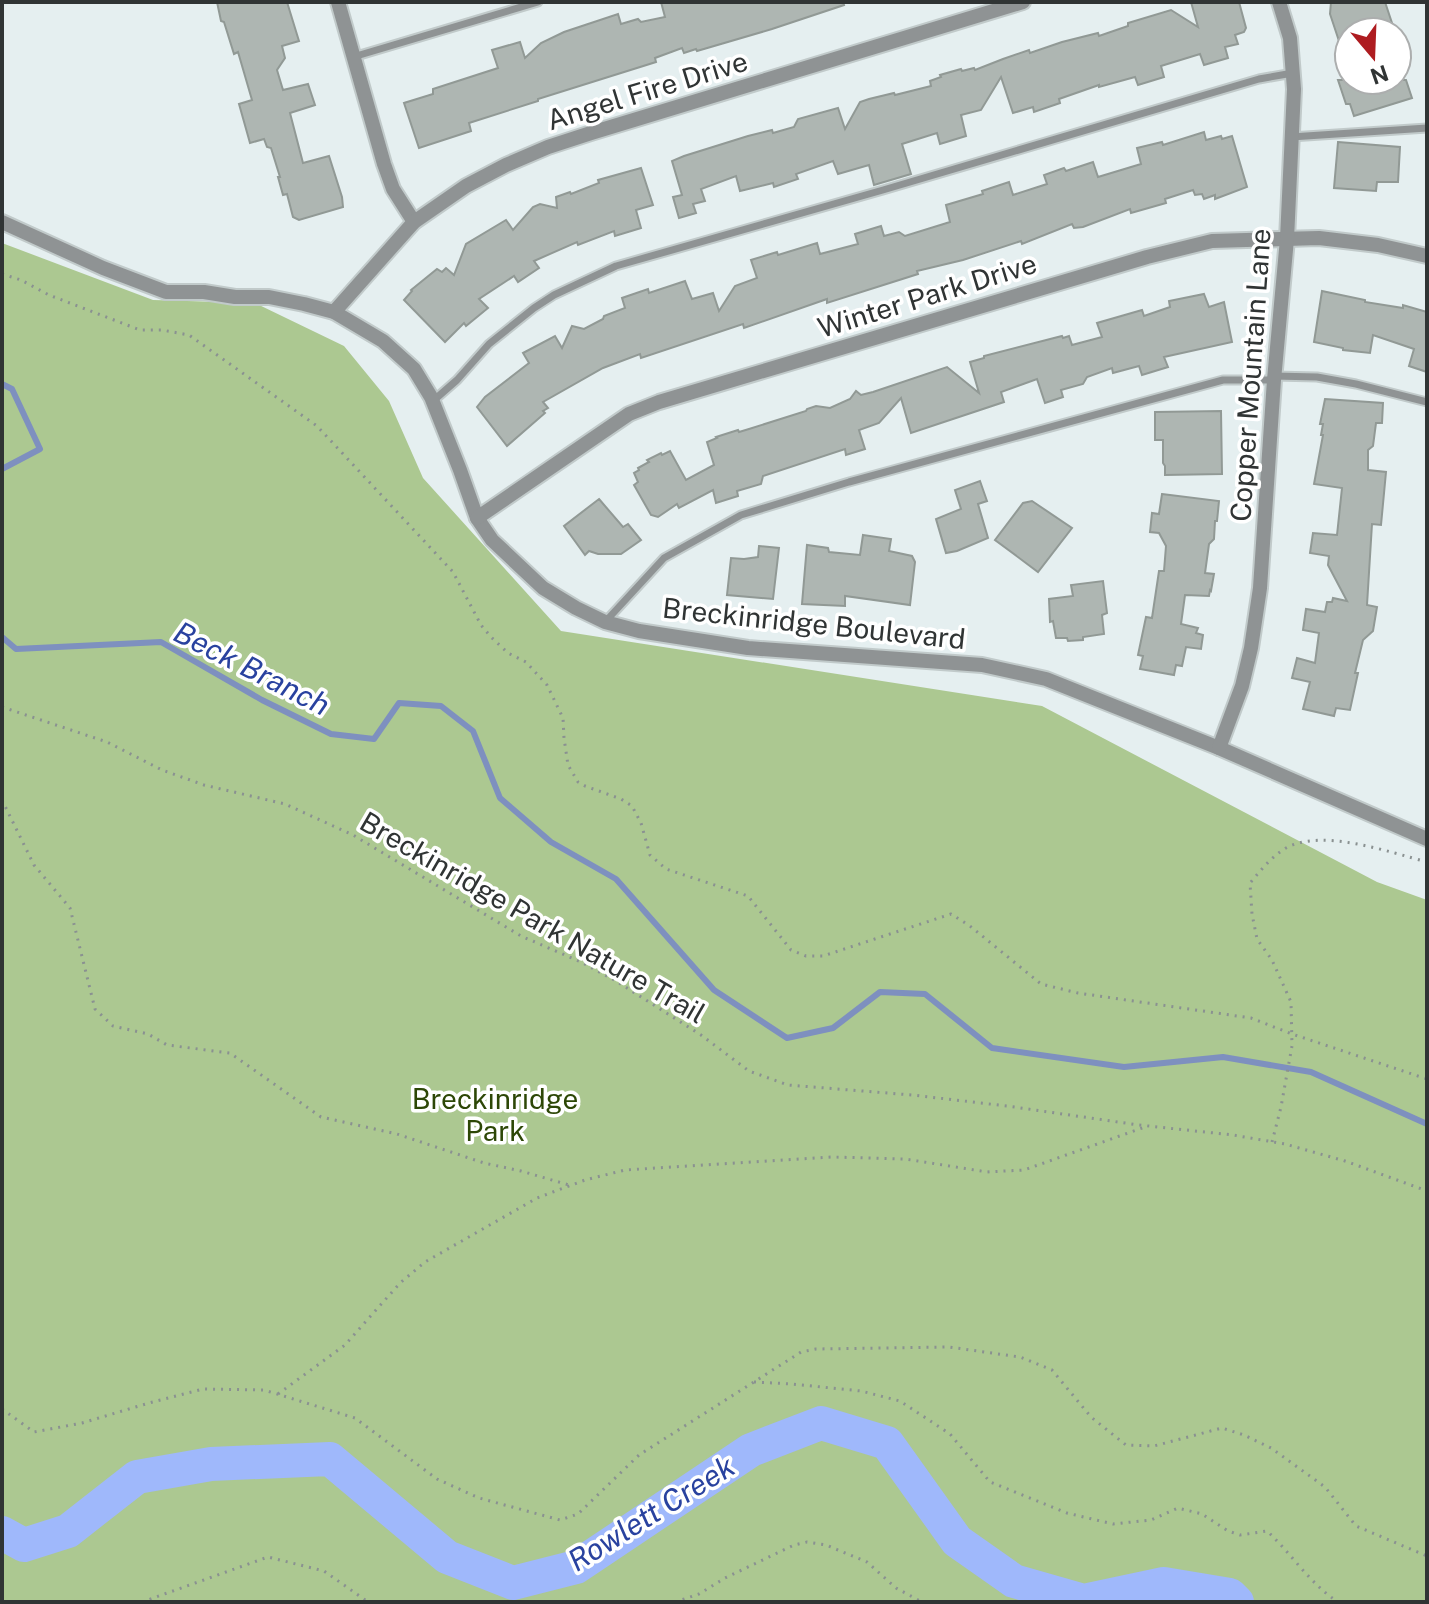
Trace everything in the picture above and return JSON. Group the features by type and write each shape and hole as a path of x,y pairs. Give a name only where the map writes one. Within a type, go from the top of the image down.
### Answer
{"street":[{"path":"338,2 384,164 393,189 414,222"},
{"name":"Angel Fire Drive","path":"334,312 414,222 506,165 548,147 1023,2"},
{"name":"Copper Mountain Lane","path":"1219,748 1242,686 1260,588 1287,239 1294,89 1290,38 1279,2"},
{"name":"Breckinridge Boulevard","path":"2,222 103,268 166,292 269,297 304,304 334,312 383,341 414,369 433,402 477,518 492,540 543,588 605,622 639,631 748,648 1014,670 1046,679 1219,748 1427,839"},
{"name":"Winter Park Drive","path":"477,518 619,420 659,402 1147,257 1212,241 1287,239 1378,245 1427,256"}],"lane":[{"path":"353,57 538,2"},
{"path":"433,402 489,344 534,308 554,295 616,266 1259,79 1293,73"},
{"path":"1291,137 1427,128"},
{"path":"605,622 664,558 741,515 849,482 1223,380 1317,377 1427,402"}],"path":[{"path":"2,274 140,330 189,335 317,426 453,572 481,625 491,637 508,653 526,662 547,685 563,718 568,765 578,782 632,806 641,823 650,855 666,869 748,896 791,950 806,956 823,956 951,914 1041,984 1078,993 1251,1018 1427,1079"},
{"name":"Breckinridge Park Nature Trail","path":"2,707 107,742 162,770 204,785 285,804 353,835 521,936 616,981 701,1035 749,1071 788,1085 912,1095 1233,1135 1345,1161 1427,1191"},
{"path":"2,800 34,865 70,908 95,1009 113,1026 148,1034 167,1045 230,1053 321,1117 397,1134 484,1163 570,1186"},
{"path":"1272,1142 1292,1046 1291,1002 1272,960 1257,939 1250,883 1268,862 1287,848 1312,839 1340,842 1427,862"},
{"path":"277,1395 345,1345 400,1283 425,1262 537,1198 585,1180 625,1170 832,1157 905,1159 987,1172 1024,1170 1148,1126"},
{"path":"2,1409 34,1432 82,1423 203,1389 264,1390 355,1418 437,1479 479,1498 560,1520 578,1514 639,1455 801,1352 816,1349 949,1347 1020,1357 1052,1370 1091,1417 1126,1445 1154,1446 1222,1428 1244,1435 1271,1448 1325,1487 1356,1526 1427,1556"},
{"path":"754,1382 861,1391 900,1401 950,1434 990,1482 1067,1513 1113,1524 1151,1520 1178,1508 1202,1514 1240,1535 1267,1531 1324,1593 1338,1602"},
{"path":"675,1602 699,1594 725,1578 794,1545 807,1542 826,1545 867,1562 896,1588 922,1602"},
{"path":"142,1602 268,1557 324,1571 368,1602"}],"green space":[{"name":"Breckinridge Park","path":"2,243 153,300 255,303 344,346 389,401 423,478 561,631 1042,706 1377,882 1427,900 1427,1602 2,1602"}],"building":[{"path":"217,2 287,2 299,41 282,46 285,58 277,70 283,90 308,84 315,105 290,113 303,163 329,156 343,207 299,220 293,217 287,194 283,195 271,148 267,147 264,139 250,143 239,104 252,100 238,52 234,54"},
{"path":"661,2 843,2 844,5 697,51 684,53 682,48 655,58 656,62 469,123 471,131 419,148 404,103 433,94 433,89 498,68 492,50 520,42 525,58 541,43 564,32 618,14 621,24 665,17"},
{"path":"1191,2 1239,2 1246,28 1235,35 1238,44 1225,47 1228,58 1204,65 1200,54 1161,66 1164,77 1138,85 1135,77 1099,85 1059,99 1060,103 1034,112 1033,107 1013,113 1001,77 981,110 961,115 966,136 940,144 937,133 902,144 911,174 874,185 869,165 838,174 833,161 796,174 798,179 774,187 773,183 740,191 736,176 701,189 705,201 693,204 696,213 679,218 673,197 682,195 672,161 748,136 794,127 798,119 838,108 845,129 860,102 931,86 930,81 940,75 961,69 975,70 1029,50 1030,53 1098,33 1099,36 1171,10 1198,27"},
{"path":"1331,2 1385,2 1390,16 1333,16 1333,23"},
{"path":"1343,96 1412,98 1354,116 1350,104 1346,104"},
{"path":"1204,132 1206,140 1232,136 1247,187 1215,199 1215,195 1204,199 1202,194 1195,195 1193,190 1165,199 1166,203 1131,213 1130,209 1083,227 1074,228 1072,224 1022,244 1021,241 917,271 918,274 827,303 827,299 744,328 743,324 641,358 640,354 603,368 543,402 548,408 543,411 545,413 507,446 477,407 485,397 529,363 523,353 555,336 562,348 572,326 584,329 604,316 625,308 622,298 685,281 692,299 713,293 719,311 735,286 757,278 751,260 817,243 820,254 858,244 855,234 881,226 884,236 899,232 905,236 950,222 946,205 983,194 982,191 1009,182 1013,195 1047,184 1044,175 1093,162 1098,177 1141,164 1137,148 1162,142 1163,145"},
{"path":"1338,142 1400,147 1398,182 1377,182 1376,191 1334,188"},
{"path":"641,168 653,205 636,210 641,228 615,236 614,231 578,245 577,242 534,261 539,268 518,282 514,276 479,299 488,308 466,326 464,323 445,342 404,300 411,290 437,269 442,272 446,268 454,275 466,244 506,220 513,230 533,207 540,204 557,208 556,197 599,183 598,180"},
{"path":"1322,291 1427,312 1427,372 1409,366 1414,349 1373,335 1370,353 1314,342"},
{"path":"1204,294 1209,307 1224,302 1232,342 1164,357 1168,367 1142,375 1139,366 1113,373 1112,368 1087,377 1083,384 1061,390 1063,397 1045,403 1037,379 1001,392 1004,402 911,433 901,398 879,423 859,430 865,449 846,455 845,449 763,476 761,484 737,491 738,496 716,503 713,490 679,508 677,504 658,517 651,515 634,485 638,482 634,473 638,468 661,453 670,451 686,480 714,465 707,442 716,437 816,406 830,408 850,399 856,391 861,395 873,392 947,367 979,393 970,362 1062,336 1069,336 1072,345 1102,337 1097,323 1142,310 1144,316 1170,307 1169,301"},
{"path":"1325,399 1383,403 1382,423 1376,423 1373,446 1368,450 1368,470 1386,472 1381,525 1372,524 1367,605 1377,607 1373,631 1363,640 1350,710 1336,708 1334,716 1303,709 1310,682 1292,678 1297,658 1315,663 1319,633 1303,630 1306,609 1325,612 1327,602 1332,602 1333,598 1347,601 1328,565 1329,556 1310,553 1313,533 1337,535 1342,488 1314,484 1323,435 1323,424 1320,424"},
{"path":"1221,411 1222,474 1165,475 1163,440 1155,440 1155,412"},
{"path":"980,481 987,501 978,504 988,538 946,553 936,519 961,509 955,490"},
{"path":"1162,494 1219,501 1205,573 1214,574 1211,591 1209,596 1185,595 1181,624 1198,628 1196,633 1203,635 1201,649 1186,647 1182,666 1176,665 1174,675 1140,669 1143,656 1138,655 1146,617 1152,618 1159,571 1164,571 1166,546 1159,533 1150,532 1152,513 1159,514"},
{"path":"599,499 623,527 628,524 641,540 621,554 589,551 585,555 564,526"},
{"path":"1032,501 1072,528 1038,572 995,540 1023,503"},
{"path":"863,535 891,539 889,551 912,556 915,562 910,605 845,596 845,606 802,604 807,545 828,548 829,552 860,555"},
{"path":"759,546 779,548 773,599 727,595 731,558 758,557"},
{"path":"1103,581 1107,613 1102,615 1104,634 1083,637 1083,640 1056,638 1053,621 1050,622 1049,599 1073,596 1071,585"}],"waterway":[{"name":"Beck Branch","path":"2,384 12,389 40,449 2,469"},
{"name":"Beck Branch","path":"2,637 16,649 161,642 262,700 331,734 374,739 399,703 441,706 473,731 500,798 551,842 616,879 714,990 787,1038 833,1028 880,992 925,994 992,1048 1124,1067 1223,1057 1311,1072 1427,1124"},
{"name":"Rowlett Creek","path":"2,1533 24,1545 68,1531 137,1477 211,1464 330,1459 447,1557 513,1583 576,1567 751,1450 821,1423 887,1443 957,1541 1014,1581 1084,1601 1164,1584 1230,1595 1237,1602"}]}
